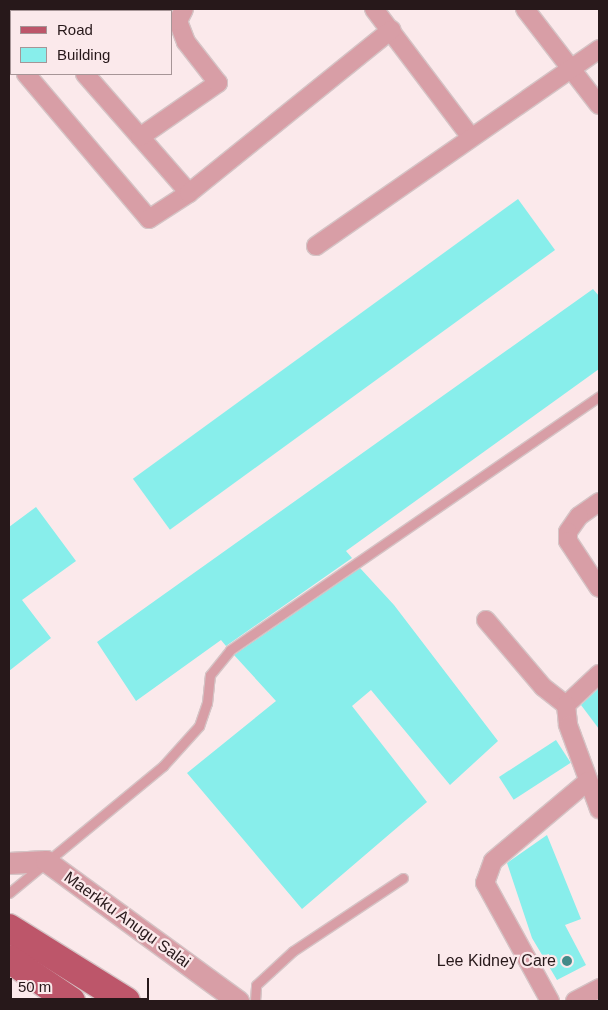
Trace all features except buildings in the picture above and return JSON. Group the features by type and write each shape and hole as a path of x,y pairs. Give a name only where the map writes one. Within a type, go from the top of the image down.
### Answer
{"main road":[{"path":"9,928 126,1001"},
{"path":"9,959 71,1001"}],"street":[{"path":"140,137 218,83 186,42 178,21 184,9"},
{"path":"374,9 470,136"},
{"path":"524,9 570,70 599,104"},
{"path":"27,75 149,219 189,193 390,30"},
{"path":"316,246 470,136 599,49"},
{"path":"86,75 189,193"},
{"path":"599,502 580,516 568,532 568,541 599,588"},
{"path":"486,620 543,687 566,705 568,725 599,809"},
{"path":"566,705 599,674"},
{"path":"550,1001 485,883 493,861 588,781"},
{"name":"Maerkku Anugu Salai","path":"9,862 46,861 238,1001"},
{"path":"575,1001 599,988"}],"lane":[{"path":"9,893 163,766 200,726 207,703 210,675 230,650 599,396"},
{"path":"255,1001 256,985 293,951 403,878"}],"place":[{"name":"Lee Kidney Care","path":"567,961"}]}
